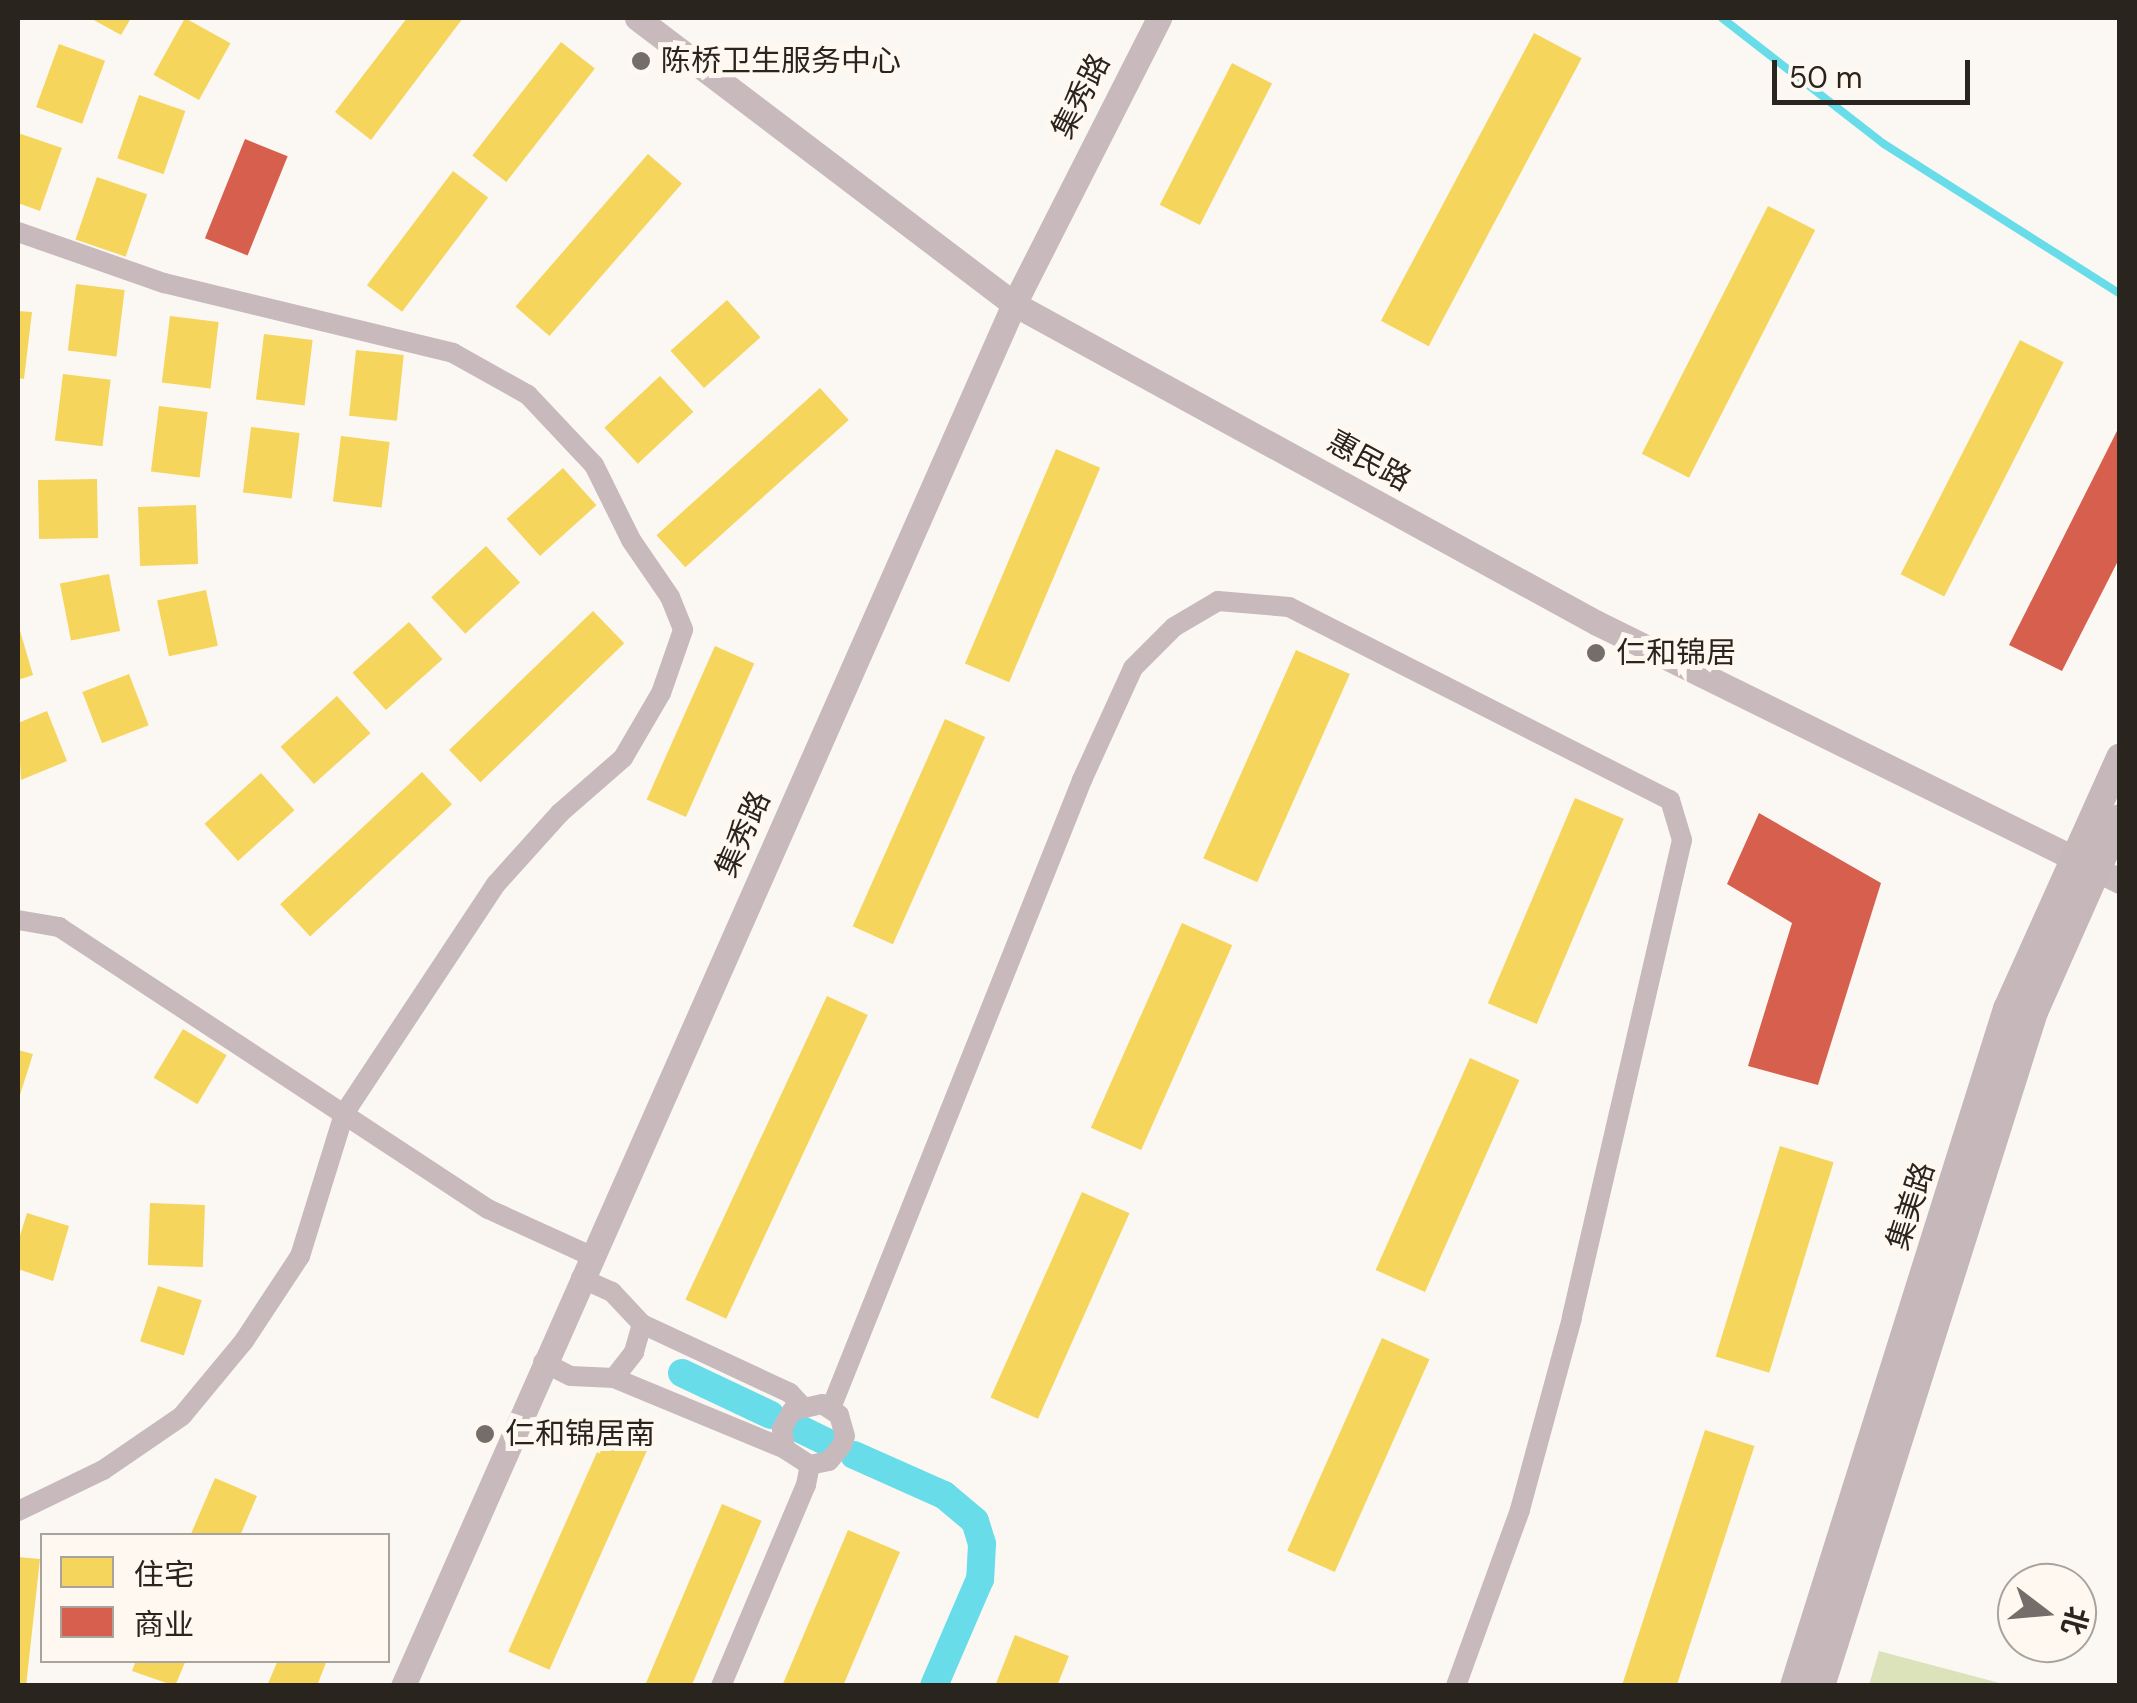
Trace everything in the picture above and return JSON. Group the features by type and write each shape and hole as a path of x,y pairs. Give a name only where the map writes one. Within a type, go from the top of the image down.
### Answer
{"main road":[{"name":"集美路","path":"1794,1686 2007,1009 2097,868 2120,757"},
{"name":"集美路","path":"1821,1686 2034,1012 2120,818"}],"street":[{"name":"惠民路","path":"637,18 1014,304 1598,624 2097,868"},
{"name":"集秀路","path":"402,1686 1014,304 1159,18"},
{"path":"18,232 164,283 453,353 528,396 594,466 631,540 670,597 683,630 662,693 623,758 560,813 496,884 344,1114 300,1256 244,1342 182,1416 102,1470 18,1511"},
{"path":"831,1408 1082,780 1133,668 1174,626 1218,601 1289,607 1670,800 1682,840 1556,1376 1520,1510 1456,1686"},
{"path":"18,920 59,926 488,1209 586,1267 642,1324 790,1393 801,1405"},
{"path":"614,1378 634,1352 642,1324"},
{"path":"544,1362 571,1376 614,1378 786,1449 810,1465 829,1461 842,1446 843,1425 831,1408 812,1402 801,1405 786,1419 786,1449"},
{"path":"721,1686 806,1485 810,1465"}],"green space":[{"path":"1879,1651 2007,1685 1869,1685"}],"building: 住宅":[{"path":"90,18 131,18 121,35"},
{"path":"185,18 230,43 199,100 153,75"},
{"path":"407,18 463,18 371,140 335,112"},
{"path":"1534,33 1582,58 1429,346 1381,321"},
{"path":"561,42 595,68 506,182 472,155"},
{"path":"59,44 105,61 82,124 36,107"},
{"path":"1232,63 1272,83 1200,225 1160,205"},
{"path":"139,95 185,111 164,174 117,158"},
{"path":"18,133 62,148 40,211 18,203"},
{"path":"648,154 682,184 549,336 515,306"},
{"path":"453,171 488,197 402,312 367,285"},
{"path":"97,177 147,194 126,257 76,239"},
{"path":"1768,206 1815,230 1689,478 1642,454"},
{"path":"76,284 125,290 116,356 68,351"},
{"path":"727,300 760,337 704,388 671,351"},
{"path":"18,311 32,312 24,379 18,378"},
{"path":"170,316 219,322 210,388 162,383"},
{"path":"264,334 313,340 305,405 256,400"},
{"path":"2020,340 2064,362 1944,597 1901,574"},
{"path":"356,350 404,355 397,421 349,416"},
{"path":"63,374 111,380 102,446 55,441"},
{"path":"660,376 693,412 638,464 604,428"},
{"path":"820,388 849,420 685,567 657,535"},
{"path":"159,406 208,412 200,477 151,472"},
{"path":"251,427 300,433 292,498 243,493"},
{"path":"341,436 390,442 382,507 333,502"},
{"path":"1056,449 1100,468 1009,682 965,663"},
{"path":"563,468 596,505 540,556 507,519"},
{"path":"97,479 98,538 39,539 38,480"},
{"path":"196,505 198,564 140,566 138,507"},
{"path":"486,546 520,583 465,634 431,597"},
{"path":"109,574 120,631 71,640 60,584"},
{"path":"206,590 218,646 169,656 157,600"},
{"path":"593,611 624,643 480,782 449,750"},
{"path":"409,622 442,659 386,710 353,673"},
{"path":"18,624 33,675 18,680"},
{"path":"715,646 754,663 686,817 647,799"},
{"path":"1296,650 1350,674 1257,882 1203,858"},
{"path":"129,674 149,725 102,743 82,692"},
{"path":"337,696 370,733 314,784 281,747"},
{"path":"47,711 67,761 21,780 18,723"},
{"path":"945,719 985,737 893,944 853,926"},
{"path":"422,772 452,804 310,936 280,904"},
{"path":"261,773 294,810 238,861 205,824"},
{"path":"1575,798 1624,819 1537,1024 1488,1003"},
{"path":"1182,923 1232,945 1141,1150 1091,1128"},
{"path":"827,996 868,1015 726,1319 685,1300"},
{"path":"183,1029 227,1055 197,1104 154,1078"},
{"path":"18,1050 33,1054 18,1101"},
{"path":"1470,1058 1519,1080 1425,1292 1376,1270"},
{"path":"1780,1146 1834,1162 1769,1373 1716,1356"},
{"path":"1082,1192 1130,1213 1038,1419 990,1398"},
{"path":"150,1203 205,1205 203,1267 148,1265"},
{"path":"27,1213 69,1226 53,1281 18,1269 18,1242"},
{"path":"158,1286 202,1300 184,1355 140,1341"},
{"path":"1382,1338 1430,1359 1335,1572 1287,1551"},
{"path":"610,1423 651,1441 549,1670 508,1651"},
{"path":"1705,1430 1754,1446 1676,1686 1622,1686"},
{"path":"215,1478 257,1496 241,1533 191,1533"},
{"path":"722,1504 762,1521 691,1686 645,1686"},
{"path":"848,1530 900,1552 843,1686 782,1686"},
{"path":"18,1557 40,1559 26,1686 18,1686"},
{"path":"1015,1635 1069,1656 1057,1686 995,1686"},
{"path":"135,1663 185,1663 175,1686 132,1671"},
{"path":"277,1663 326,1663 317,1686 267,1686"}],"building: 商业":[{"path":"245,139 288,156 248,255 205,238"},
{"path":"2120,425 2120,557 2062,671 2009,645"},
{"path":"1759,813 1881,883 1818,1085 1748,1066 1792,923 1727,884"}],"waterway":[{"path":"1722,18 1884,144 2120,294"},
{"path":"682,1373 771,1415"},
{"path":"798,1428 827,1442"},
{"path":"854,1455 944,1495 975,1521 982,1544 980,1579 934,1686"}],"place":[{"name":"陈桥卫生服务中心","path":"641,61"},
{"name":"仁和锦居","path":"1596,653"},
{"name":"仁和锦居南","path":"485,1434"}]}
